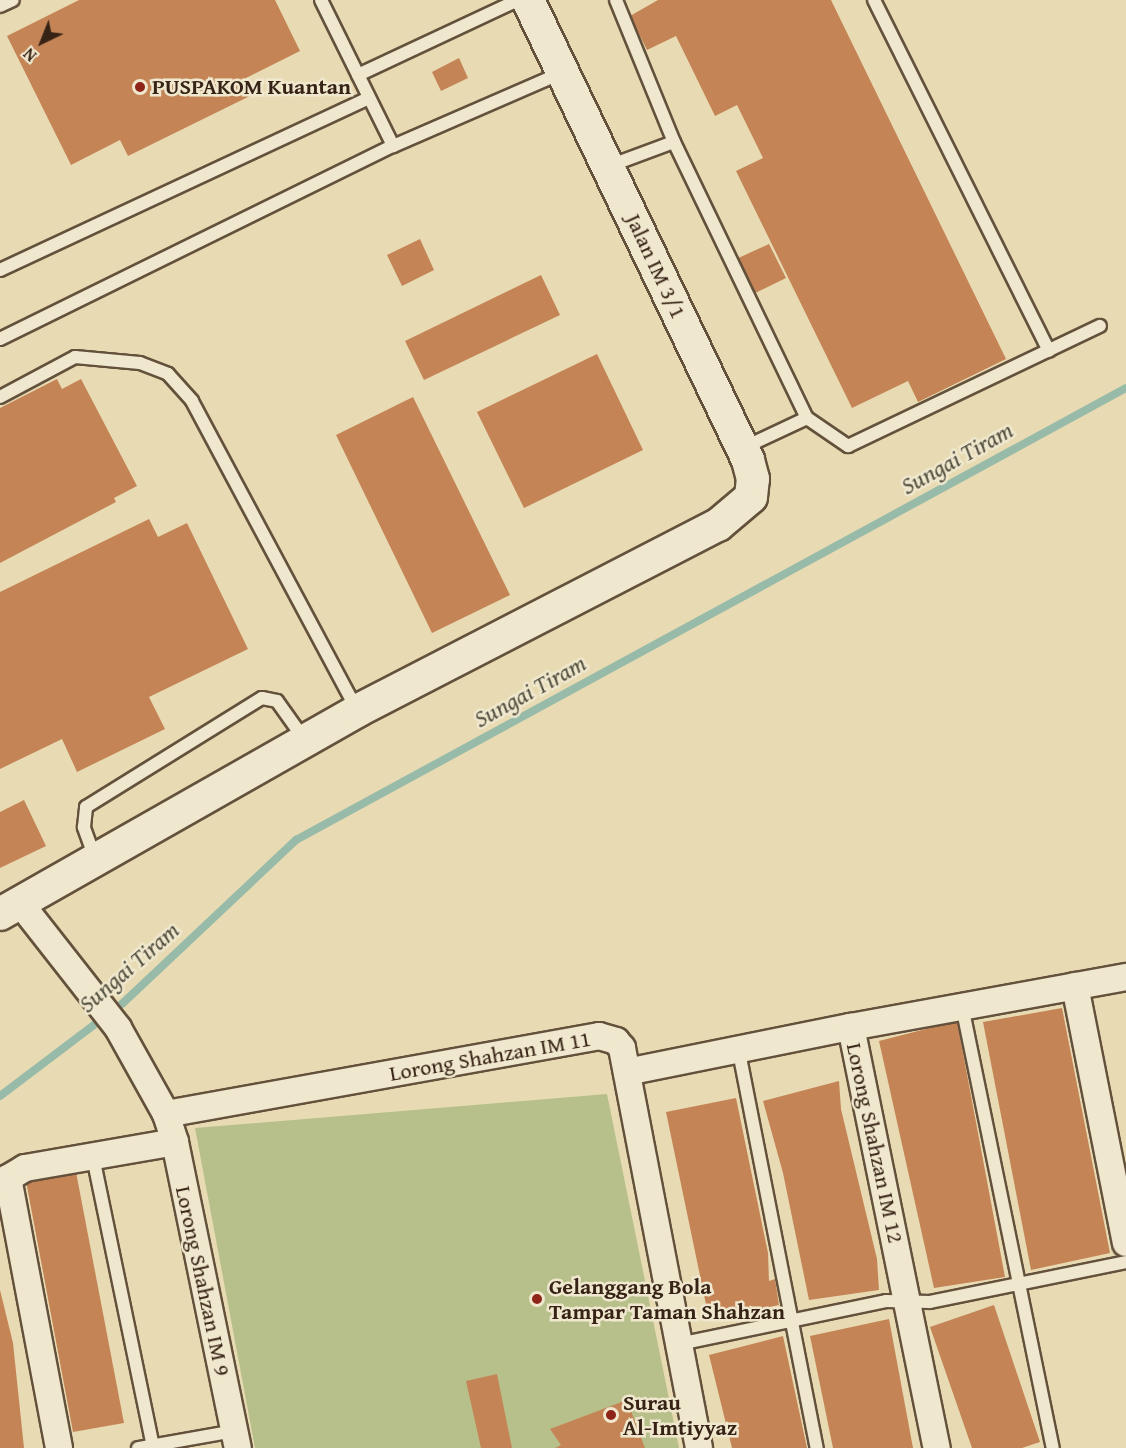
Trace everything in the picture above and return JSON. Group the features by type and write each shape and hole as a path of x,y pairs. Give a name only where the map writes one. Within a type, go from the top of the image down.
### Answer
{"street":[{"name":"Jalan IM 3/1","path":"10,908 96,862 357,711 718,525 751,497 753,478 742,449 565,71 528,0"},
{"name":"Lorong Shahzan IM 9","path":"10,908 95,997 118,1028 166,1114 175,1142 236,1439"},
{"path":"851,1028 1126,977"},
{"path":"1076,986 1116,1140 1126,1243"},
{"name":"Lorong Shahzan IM 12","path":"627,1072 739,1052 851,1028 937,1448"},
{"name":"Lorong Shahzan IM 11","path":"166,1114 598,1036 616,1041 622,1048 627,1072 699,1448"},
{"path":"59,1448 4,1180 25,1168 175,1142"}],"lane":[{"path":"0,6 14,0"},
{"path":"321,0 393,146"},
{"path":"358,75 519,0"},
{"path":"616,0 674,142 807,418 848,446 1100,326"},
{"path":"874,0 1049,351"},
{"path":"0,339 393,146 565,71"},
{"path":"0,270 369,98"},
{"path":"609,166 674,142"},
{"path":"0,397 75,357 140,363 168,374 192,401 357,711"},
{"path":"742,449 807,418"},
{"path":"96,862 84,827 86,807 262,698 277,701 305,741"},
{"path":"962,1006 1053,1448"},
{"path":"739,1052 795,1320 817,1448"},
{"path":"93,1157 153,1447"},
{"path":"679,1344 886,1301 930,1302 1126,1262"},
{"path":"138,1448 236,1439"}],"green space":[{"path":"607,1094 679,1448 255,1448 195,1128"}],"building":[{"name":"PUSPAKOM Kuantan","path":"79,0 275,0 300,51 244,79 252,95 128,156 120,140 71,165 7,36"},
{"path":"658,0 831,0 1006,359 918,402 908,381 852,408 736,171 763,158 737,105 715,116 676,36 647,50 630,16"},
{"path":"459,58 468,78 441,91 432,72"},
{"path":"420,239 434,270 402,286 387,255"},
{"path":"769,244 786,278 751,295 734,260"},
{"path":"541,275 560,315 424,380 405,341"},
{"path":"597,354 643,450 524,508 477,412"},
{"path":"57,379 62,389 81,379 137,486 114,498 116,502 0,563 0,408"},
{"path":"413,397 510,595 432,633 336,435"},
{"path":"149,519 158,537 187,523 248,649 149,697 165,729 77,772 62,739 0,769 0,592"},
{"path":"24,800 46,846 0,868 0,812"},
{"path":"1062,1008 1110,1253 1031,1270 983,1022"},
{"path":"957,1021 1005,1277 934,1288 879,1041"},
{"path":"839,1081 841,1109 877,1259 879,1290 809,1300 783,1173 763,1101"},
{"path":"736,1098 768,1253 769,1281 775,1279 779,1305 709,1319 666,1112"},
{"path":"76,1172 124,1423 73,1432 26,1181"},
{"path":"0,1290 13,1343 24,1448 0,1448"},
{"path":"994,1305 1040,1442 1022,1448 972,1448 930,1327"},
{"path":"889,1319 913,1448 833,1448 810,1336"},
{"path":"783,1336 807,1448 732,1448 709,1355"},
{"path":"497,1374 512,1448 481,1448 466,1381"},
{"name":"Surau Al-Imtiyyaz","path":"627,1400 645,1448 555,1448 561,1445 550,1429"}],"waterway":[{"name":"Sungai Tiram","path":"0,1096 123,1003 296,840 1126,388"}],"place":[{"name":"PUSPAKOM Kuantan","path":"140,87"},
{"name":"Gelanggang Bola Tampar Taman Shahzan","path":"537,1299"},
{"name":"Surau Al-Imtiyyaz","path":"611,1415"}]}
